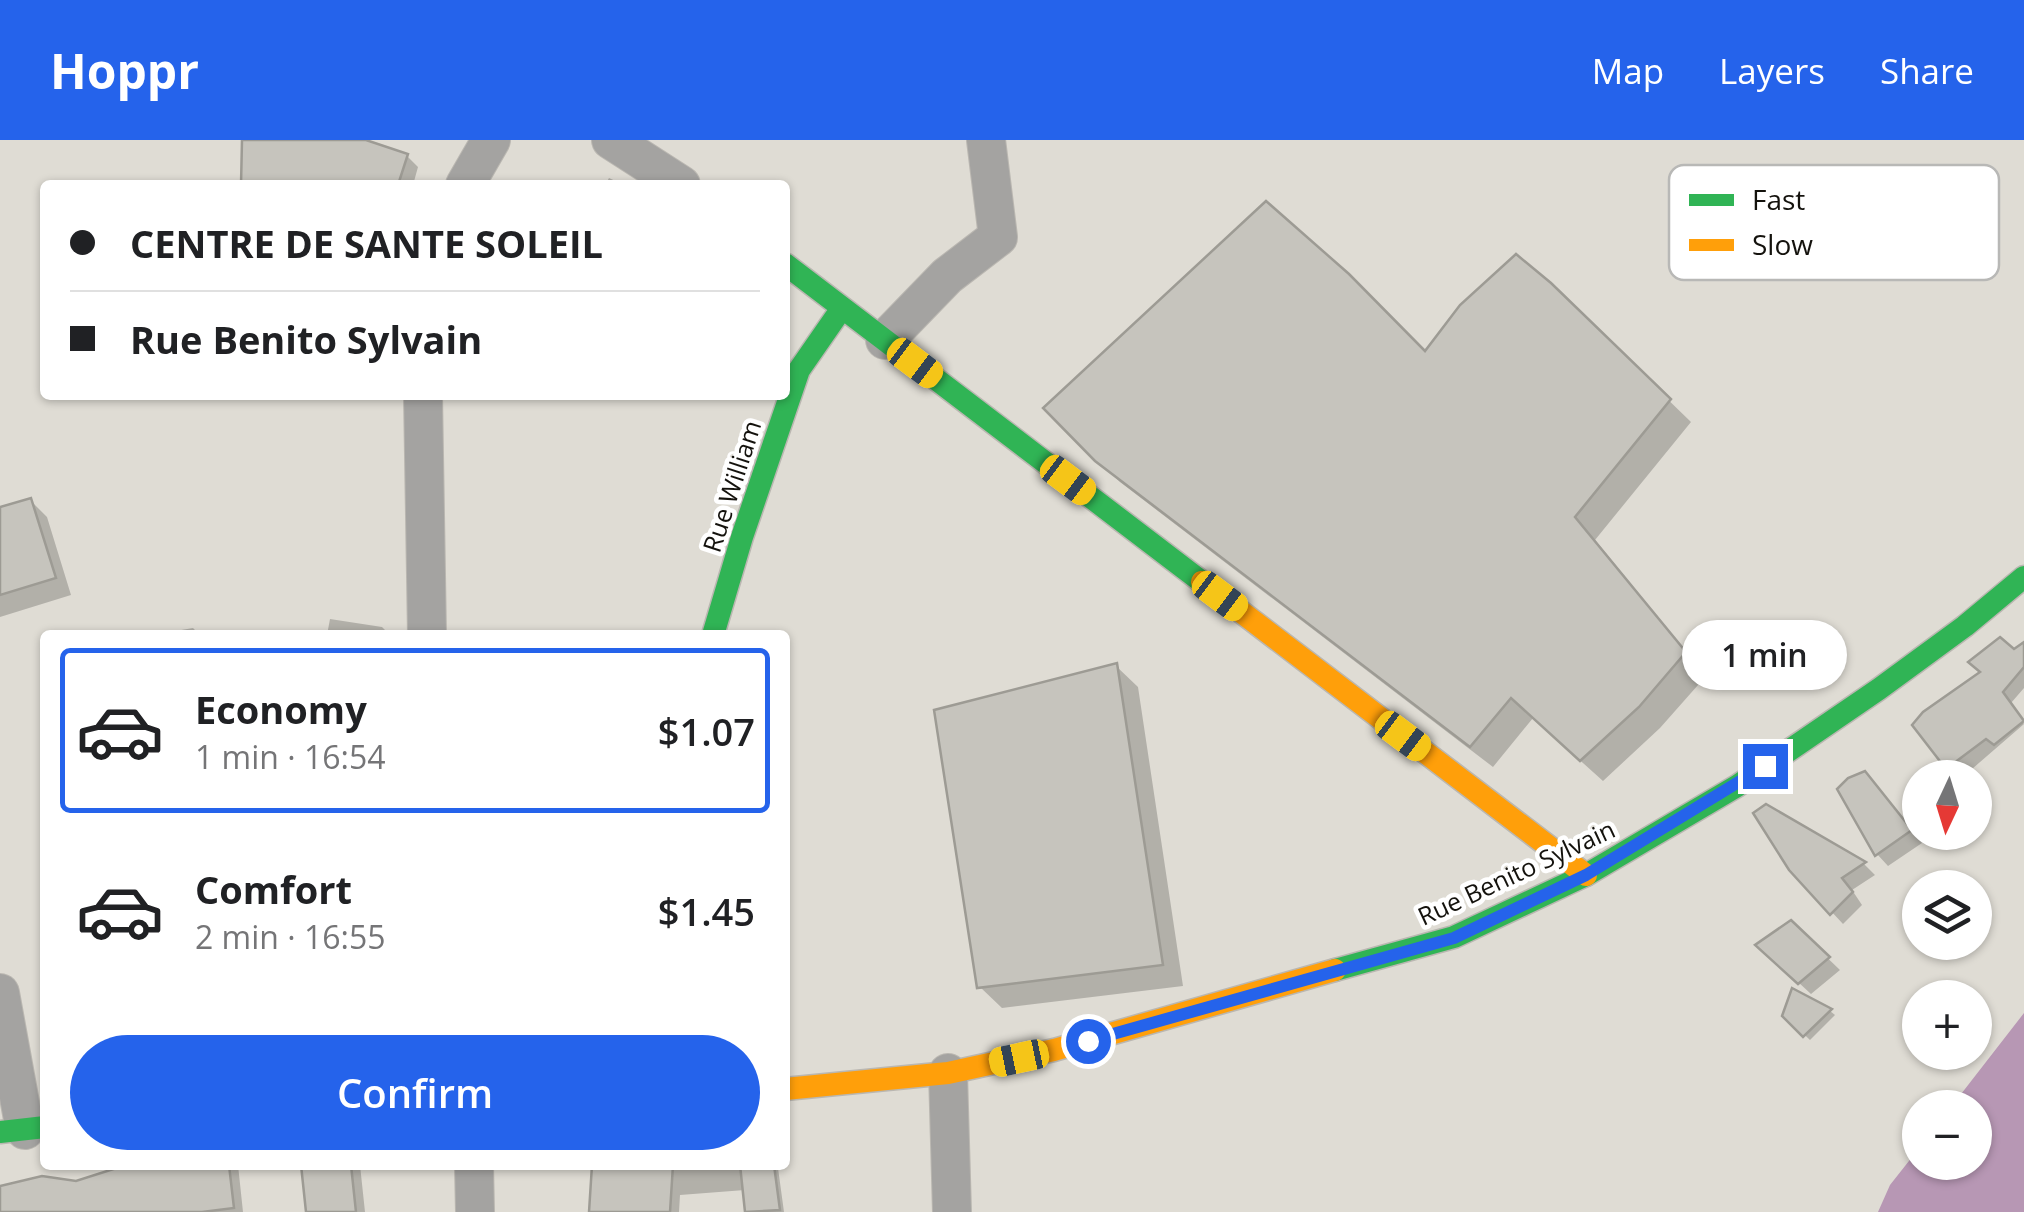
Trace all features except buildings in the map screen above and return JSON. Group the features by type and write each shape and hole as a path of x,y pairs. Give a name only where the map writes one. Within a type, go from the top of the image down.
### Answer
{"street":[{"path":"468,180 491,140"},
{"path":"611,140 674,180"},
{"path":"885,340 946,276 998,238 986,140"},
{"path":"790,268 1586,875"},
{"name":"Rue William","path":"790,396 799,370 842,308"},
{"path":"423,400 427,630"},
{"name":"Rue William","path":"715,630 789,400"},
{"name":"Rue Benito Sylvain","path":"790,1089 948,1073 1054,1050 1454,938 1586,875 1737,786 1965,626 2024,577"},
{"path":"0,993 23,1130"},
{"path":"948,1073 952,1212"},
{"path":"474,1170 476,1212"}],"shaded area":[{"path":"2024,1013 2024,1212 1878,1212 1902,1170 1902,1180 1992,1180 1992,1090 1964,1090 1980,1070 1992,1070 1992,1054"}],"traffic: fast":[{"path":"790,268 1202,582"},
{"path":"790,396 799,370 842,308"},
{"path":"714,630 789,400"},
{"path":"1335,970 1454,937 1586,875 1737,786 1879,689 2024,577"},
{"path":"0,1132 40,1128"}],"traffic: slow":[{"path":"1202,582 1586,875"},
{"path":"790,1089 948,1073 1054,1050 1335,970"}],"route":[{"path":"1088,1041 1454,938 1586,875 1765,766"}]}
